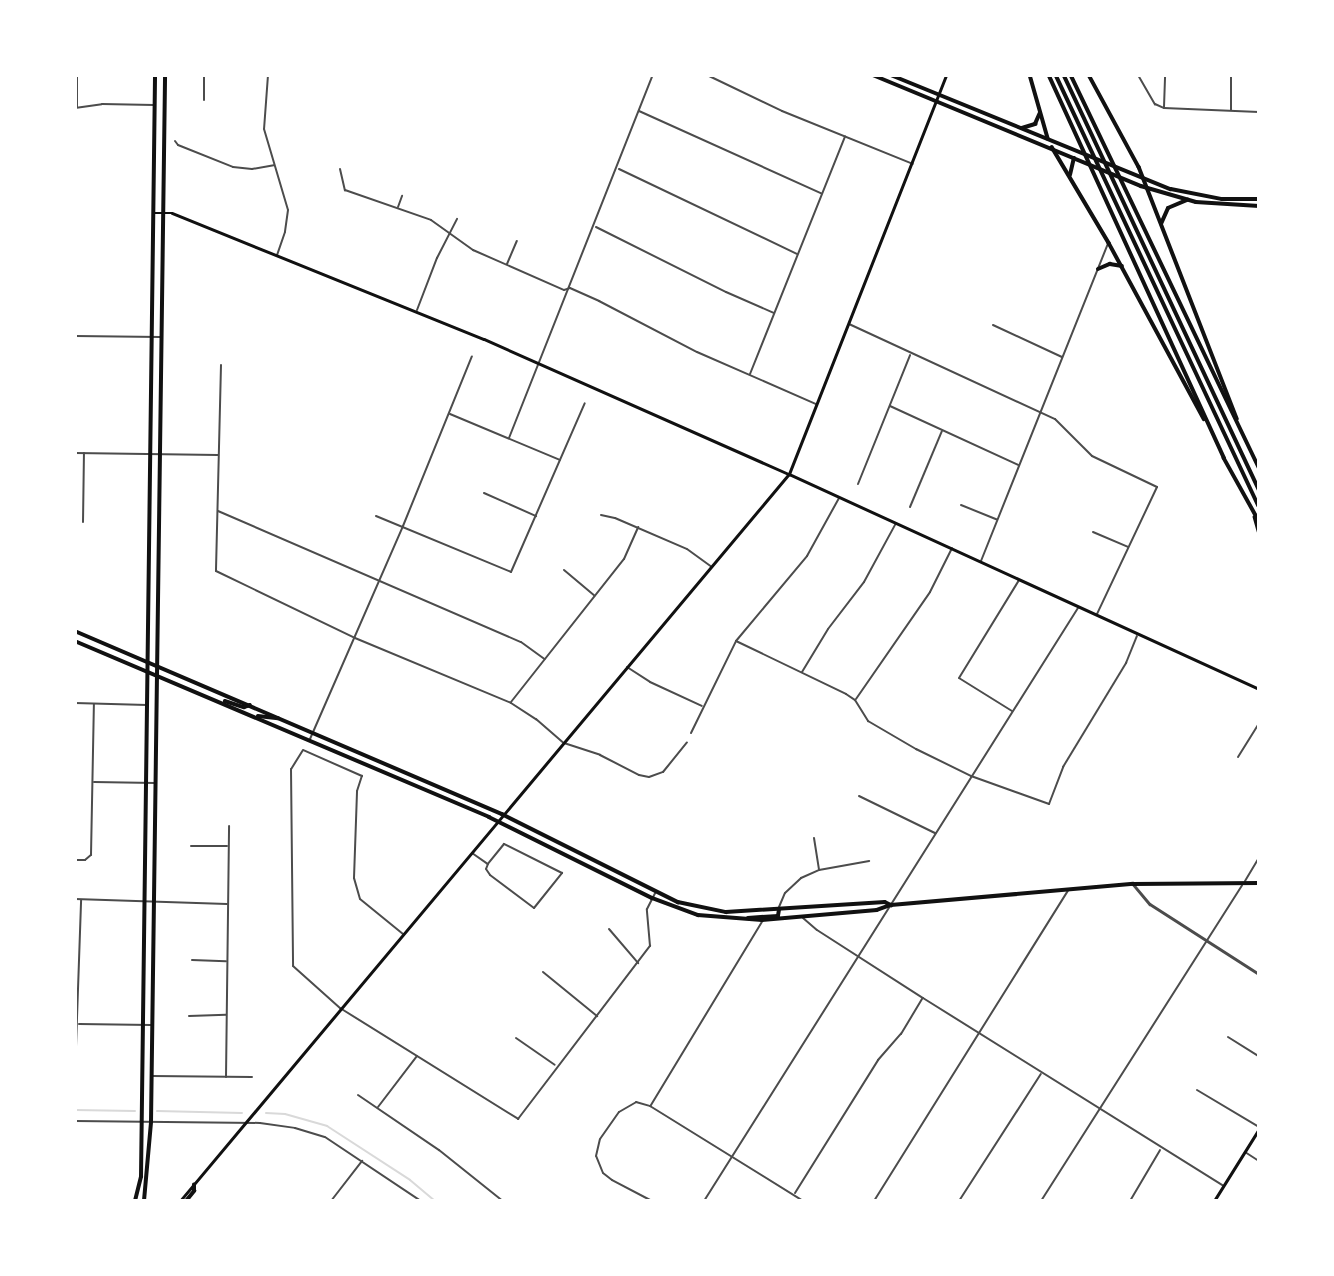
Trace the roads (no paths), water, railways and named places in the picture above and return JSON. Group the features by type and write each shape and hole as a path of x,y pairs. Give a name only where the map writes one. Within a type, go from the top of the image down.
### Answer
{"main road":[{"path":"135,1201 141,1177 155,75"},
{"path":"145,1201 152,1076 165,75"},
{"path":"873,75 1146,187 1187,200 1222,206 1259,206"},
{"path":"891,75 1144,179 1198,196 1259,199"},
{"path":"180,1201 789,474 946,75"},
{"path":"1030,75 1052,147 1122,266 1259,521"},
{"path":"1049,75 1224,458"},
{"path":"1056,75 1259,506"},
{"path":"1064,75 1259,489"},
{"path":"1071,75 1259,468"},
{"path":"1089,75 1144,179 1161,229 1248,447"},
{"path":"155,105 165,105"},
{"path":"1022,128 1035,124 1041,111"},
{"path":"1052,147 1073,150"},
{"path":"1071,177 1074,158"},
{"path":"1161,229 1163,213 1187,200"},
{"path":"153,213 163,213 277,256 540,364 896,522 1259,689"},
{"path":"1098,269 1110,264 1122,266"},
{"path":"1253,509 1259,531"},
{"path":"75,631 253,705 502,814 678,902 726,912 885,902 891,905"},
{"path":"75,641 256,716 496,821 652,898 698,915 762,920 877,910 891,905 1133,884 1259,883"},
{"path":"220,701 244,707 253,705"},
{"path":"256,716 282,718"},
{"path":"373,767 386,763"},
{"path":"743,920 778,916 779,910"},
{"path":"1214,1201 1259,1128"},
{"path":"186,1201 194,1191 194,1185"}],"street":[{"path":"78,75 76,108 102,104 155,105"},
{"path":"204,75 204,100"},
{"path":"268,75 264,129 288,210 285,232 277,256"},
{"path":"509,438 653,75"},
{"path":"707,75 913,164"},
{"path":"1138,75 1155,104 1164,108 1259,112"},
{"path":"1164,108 1165,75"},
{"path":"1230,111 1231,75"},
{"path":"639,111 822,194"},
{"path":"750,375 845,136"},
{"path":"175,141 178,145 233,167 252,169 275,165"},
{"path":"340,169 345,190 431,220 465,246 564,290 570,288 750,375 817,404"},
{"path":"617,169 798,254"},
{"path":"397,208 402,196"},
{"path":"416,311 457,219"},
{"path":"594,226 726,292 775,313"},
{"path":"507,265 517,241"},
{"path":"981,562 1109,243"},
{"path":"849,323 1041,412 1063,424 1100,461 1157,486 1097,615"},
{"path":"993,325 1063,358"},
{"path":"75,336 161,337"},
{"path":"858,484 911,353"},
{"path":"309,740 403,526 472,356"},
{"path":"221,365 216,571 355,638 511,703 536,719 564,743 649,777 663,772 687,742"},
{"path":"376,516 512,572 585,402"},
{"path":"890,406 1019,465"},
{"path":"450,414 561,461"},
{"path":"911,507 943,430"},
{"path":"75,453 219,455"},
{"path":"83,522 84,453"},
{"path":"484,493 537,517"},
{"path":"691,733 736,641 813,546 840,497"},
{"path":"961,505 998,519"},
{"path":"218,511 521,642 544,659"},
{"path":"601,515 638,527 687,549 711,567"},
{"path":"801,673 828,629 864,582 896,522"},
{"path":"511,703 624,559 638,527"},
{"path":"1093,533 1129,547"},
{"path":"855,700 930,592 952,548"},
{"path":"564,570 596,597"},
{"path":"1013,711 959,678 1020,579"},
{"path":"704,1201 1078,607"},
{"path":"736,641 855,700 862,715 880,729 971,776 1049,804 1063,767 1126,663 1138,634"},
{"path":"627,667 650,682 703,706"},
{"path":"75,703 147,705"},
{"path":"75,860 89,858 94,704"},
{"path":"1238,757 1259,723"},
{"path":"403,934 360,899 354,878 356,791 362,776 303,750 291,769 293,966 340,1008 518,1119 650,946 647,909 655,892"},
{"path":"93,782 155,783"},
{"path":"859,796 936,833"},
{"path":"226,1077 229,826"},
{"path":"814,838 819,870"},
{"path":"505,844 562,873 534,908 490,875 485,869 488,863 505,844"},
{"path":"191,846 228,846"},
{"path":"471,852 488,863"},
{"path":"1041,1201 1259,858"},
{"path":"779,910 792,884 819,870 869,861"},
{"path":"1133,884 1142,898 1259,974"},
{"path":"874,1201 1069,890"},
{"path":"75,899 228,904"},
{"path":"76,1075 81,900"},
{"path":"803,917 817,930 923,998 1160,1149 1223,1186"},
{"path":"650,1106 762,926 762,920"},
{"path":"609,929 638,964"},
{"path":"192,960 227,961"},
{"path":"543,972 598,1016"},
{"path":"793,1195 878,1060 901,1034 923,998"},
{"path":"189,1016 227,1015"},
{"path":"78,1024 152,1026"},
{"path":"1228,1037 1259,1056"},
{"path":"516,1038 556,1066"},
{"path":"378,1108 417,1055"},
{"path":"959,1201 1041,1073"},
{"path":"152,1076 252,1077"},
{"path":"1197,1090 1259,1128"},
{"path":"358,1095 503,1201"},
{"path":"652,1201 612,1180 603,1172 596,1156 600,1139 619,1112 636,1102 650,1106 803,1201"},
{"path":"75,1121 244,1124 284,1126 316,1133 363,1160 421,1201"},
{"path":"1130,1201 1160,1149"},
{"path":"1245,1152 1259,1161"},
{"path":"331,1201 363,1160"}],"waterway":[{"path":"75,1110 135,1111"},
{"path":"157,1111 242,1113"},
{"path":"266,1113 285,1114 327,1126 410,1180 435,1201"}]}
